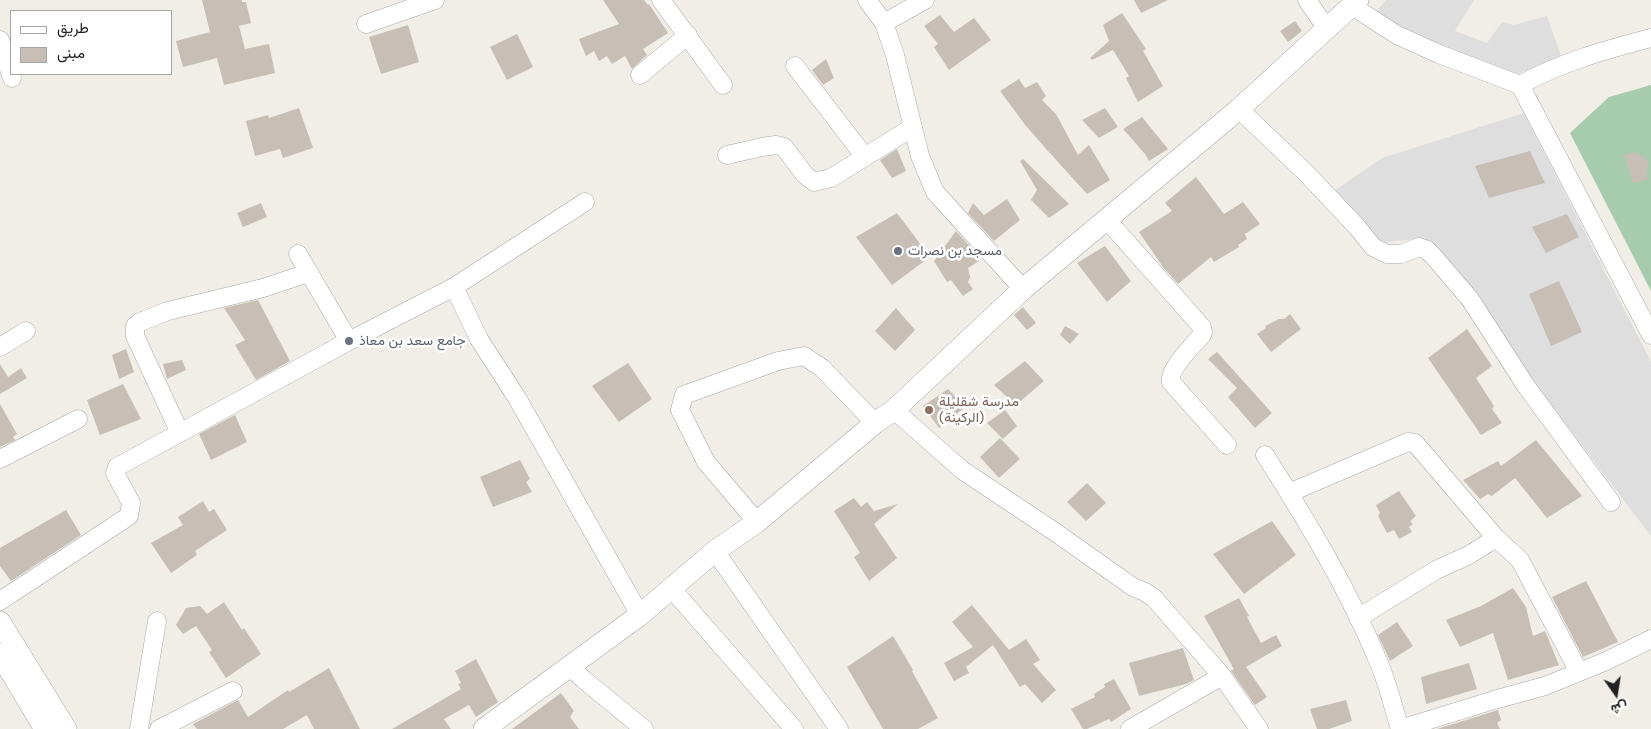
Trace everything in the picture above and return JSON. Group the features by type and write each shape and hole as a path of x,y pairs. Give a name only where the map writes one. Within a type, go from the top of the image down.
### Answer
{"street":[{"path":"366,24 435,0"},
{"path":"661,0 723,85"},
{"path":"867,0 884,23 895,55 920,156 935,192 1023,289"},
{"path":"884,23 925,0"},
{"path":"1307,0 1327,29"},
{"path":"484,729 640,615 715,551 757,522 894,410 1023,289 1240,109 1355,3 1397,35 1439,54 1520,85 1651,335"},
{"path":"640,75 688,36"},
{"path":"1520,85 1544,72 1591,54 1651,38"},
{"path":"0,40 10,72"},
{"path":"795,66 865,157"},
{"path":"1240,109 1307,174 1357,227 1373,247 1387,254 1400,254 1419,248 1427,250 1434,257 1470,298 1526,386 1611,502"},
{"path":"727,155 776,145 784,147 805,175 814,182 830,178 913,126"},
{"path":"0,601 129,516 131,503 114,473 116,468 349,341 454,287 585,202"},
{"path":"1107,220 1202,327 1202,335 1174,369 1170,378 1171,382 1227,445"},
{"path":"298,254 349,341"},
{"path":"180,433 136,336 135,326 140,322 168,312 263,288 308,273"},
{"path":"454,287 479,339 517,398 640,615"},
{"path":"0,346 26,331"},
{"path":"757,522 706,462 680,410 684,395 778,360 804,356 822,368 876,423"},
{"path":"894,410 962,470 1133,587 1154,598 1222,676 1259,729"},
{"path":"0,459 78,419"},
{"path":"1289,493 1411,442 1415,443 1496,538 1520,560 1579,672"},
{"path":"1265,455 1313,533 1358,618 1380,664 1400,729 1545,686 1604,662 1651,639"},
{"path":"1358,618 1436,570 1469,555 1496,538"},
{"path":"715,551 838,729"},
{"path":"671,588 794,729"},
{"path":"139,729 157,621"},
{"path":"0,622 66,729"},
{"path":"0,654 45,729"},
{"path":"569,666 644,729"},
{"path":"1130,729 1222,676"},
{"path":"159,729 233,691"}],"shaded area":[{"path":"1386,0 1474,0 1455,31 1487,43 1502,22 1514,25 1547,16 1561,56 1511,77 1434,47 1374,14"},
{"path":"1524,113 1651,362 1651,536 1530,377 1476,293 1425,238 1380,243 1334,191 1382,158"}],"green space":[{"path":"1651,85 1651,291 1570,133 1609,97"}],"building":[{"path":"202,0 242,0 242,2 246,2 251,23 239,26 245,49 269,44 275,73 224,85 217,58 183,67 176,41 210,32"},
{"path":"603,0 644,0 649,4 668,33 643,49 647,55 632,69 625,56 612,64 607,56 599,61 594,51 586,56 579,39 619,24"},
{"path":"1134,0 1168,0 1141,13"},
{"path":"1122,13 1146,49 1143,51 1163,86 1138,102 1126,78 1129,76 1113,50 1092,60 1090,58 1109,41 1103,25"},
{"path":"940,15 954,32 974,18 991,40 949,70 934,47 938,44 924,26"},
{"path":"1295,21 1302,31 1288,42 1280,31"},
{"path":"408,25 419,62 381,74 369,37"},
{"path":"517,34 533,67 507,80 490,47"},
{"path":"826,59 834,78 823,85 812,70"},
{"path":"1019,79 1025,88 1037,82 1046,96 1042,100 1056,114 1078,155 1089,145 1110,180 1087,194 1048,151 1026,126 1000,91"},
{"path":"299,108 313,148 283,158 280,149 255,156 246,121 268,115 269,118"},
{"path":"1105,108 1118,127 1099,138 1082,120"},
{"path":"1142,117 1168,149 1149,161 1123,129"},
{"path":"897,149 906,171 892,178 880,160"},
{"path":"1530,151 1545,183 1489,198 1475,166"},
{"path":"1636,152 1647,160 1649,169 1646,170 1648,179 1633,183 1624,155"},
{"path":"1023,159 1069,204 1049,218 1031,200 1037,190 1020,161"},
{"path":"1196,177 1224,214 1243,202 1260,224 1245,234 1247,239 1238,245 1239,247 1214,262 1211,257 1178,284 1163,267 1139,232 1172,211 1165,203"},
{"path":"1007,199 1020,220 994,241 968,213 973,203 984,215"},
{"path":"261,203 267,217 243,227 237,213"},
{"path":"897,213 930,257 892,285 856,237"},
{"path":"1567,214 1579,237 1546,253 1532,227"},
{"path":"956,231 977,254 975,255 979,261 968,268 970,277 968,282 973,289 963,296 951,280 947,282 934,261"},
{"path":"1105,246 1131,281 1107,302 1077,263"},
{"path":"1559,281 1582,332 1551,346 1529,294"},
{"path":"258,300 290,361 256,380 235,345 245,340 224,308"},
{"path":"1023,307 1036,323 1027,330 1014,315"},
{"path":"896,308 915,330 895,351 875,331"},
{"path":"1290,314 1301,329 1271,352 1257,334 1266,328 1265,326 1279,319 1284,319"},
{"path":"1065,326 1079,334 1070,344 1060,335"},
{"path":"1467,329 1492,366 1476,378 1494,406 1492,409 1502,423 1481,435 1428,358"},
{"path":"126,349 134,372 119,379 112,355"},
{"path":"1217,352 1272,413 1255,428 1228,397 1237,388 1208,359"},
{"path":"182,360 186,370 167,379 163,364"},
{"path":"1025,361 1044,381 1016,405 994,385"},
{"path":"628,363 652,399 619,422 592,386"},
{"path":"0,364 8,377 21,368 27,378 0,394"},
{"path":"123,384 141,419 100,435 87,400"},
{"path":"948,389 965,407 939,428 923,406"},
{"path":"0,404 17,434 13,437 15,440 0,447"},
{"path":"1005,410 1017,426 1003,439 987,423"},
{"path":"235,415 247,442 211,460 199,434"},
{"path":"1000,438 1020,459 999,478 980,457"},
{"path":"1536,440 1582,496 1547,518 1515,478 1492,496 1488,494 1480,499 1463,480 1498,461 1501,466"},
{"path":"520,460 530,479 526,482 532,492 493,507 480,477"},
{"path":"1087,483 1106,503 1086,521 1067,502"},
{"path":"1399,491 1416,516 1410,521 1413,524 1409,527 1412,532 1399,539 1394,530 1387,533 1378,516 1380,513 1376,505"},
{"path":"854,498 861,507 867,502 874,511 898,504 874,524 897,558 869,581 854,557 860,553 834,511"},
{"path":"203,501 209,512 214,509 227,530 195,551 197,555 171,573 151,543 183,525 178,517"},
{"path":"66,510 81,535 11,581 0,566 0,548"},
{"path":"1272,521 1296,555 1244,594 1213,554"},
{"path":"1586,581 1618,642 1583,657 1552,597"},
{"path":"1513,588 1526,607 1533,636 1545,631 1559,665 1508,680 1493,633 1460,647 1446,620 1481,606"},
{"path":"1239,598 1261,643 1276,635 1282,646 1246,667 1267,697 1255,705 1231,671 1234,669 1204,616"},
{"path":"224,602 242,630 244,628 261,654 226,678 209,652 212,650 196,626 183,634 176,625 186,608 200,606 207,614"},
{"path":"972,605 1009,650 1026,639 1040,660 1033,664 1056,690 1042,703 1025,684 1020,687 993,645 966,667 969,673 954,681 944,663 973,647 952,622"},
{"path":"1397,622 1413,646 1390,661 1378,635"},
{"path":"893,636 938,718 918,729 883,729 847,667"},
{"path":"1183,648 1194,680 1186,684 1139,696 1129,663"},
{"path":"476,659 498,702 476,717 469,705 444,719 451,729 392,729 461,689 458,684 461,683 455,671"},
{"path":"1469,663 1477,689 1426,704 1421,677"},
{"path":"329,668 360,729 314,729 307,715 283,729 197,729 193,724 238,700 248,717 288,690 289,692"},
{"path":"1114,679 1131,709 1111,722 1109,719 1083,729 1071,709 1095,697 1094,694 1105,687 1104,684"},
{"path":"561,693 574,711 570,717 579,729 512,729"},
{"path":"1346,700 1352,721 1329,729 1317,729 1310,709"},
{"path":"1498,710 1501,720 1497,723 1500,729 1437,729"}],"place":[{"name":"مسجد بن نصرات","path":"898,251"},
{"name":"جامع سعد بن معاذ","path":"349,341"},
{"name":"مدرسة شقليلة (الركينة)","path":"929,410"}]}
